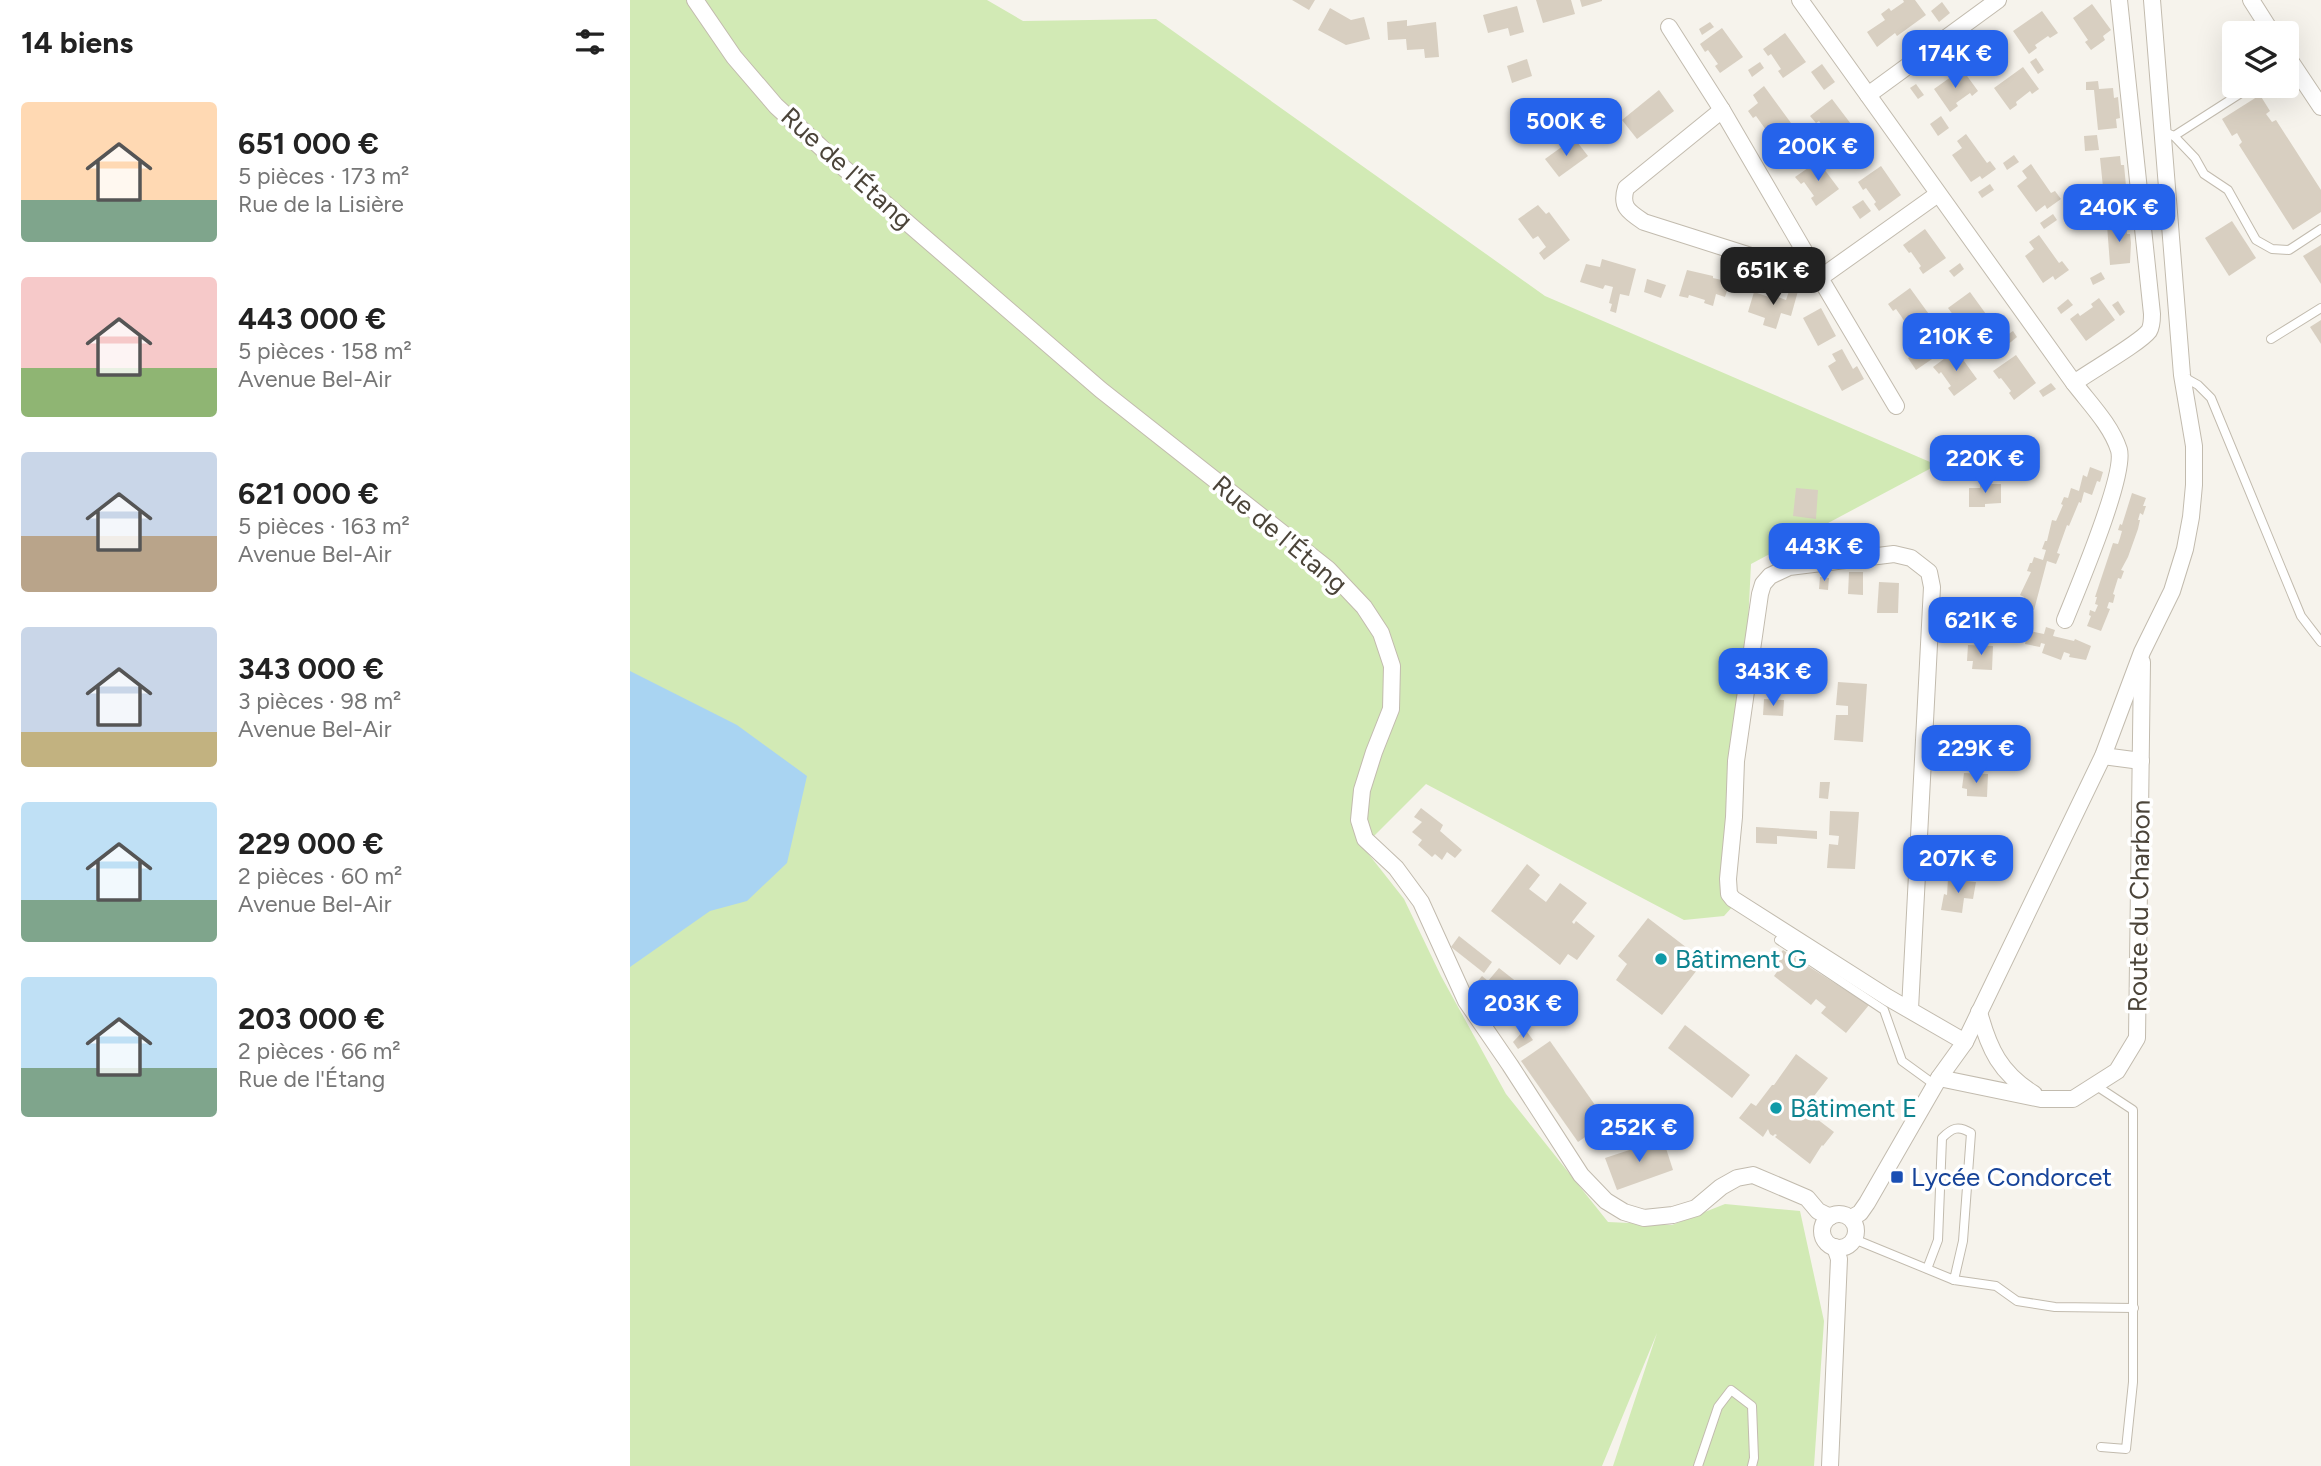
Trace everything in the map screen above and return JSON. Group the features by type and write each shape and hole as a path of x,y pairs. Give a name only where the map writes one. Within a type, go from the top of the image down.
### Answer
{"street":[{"name":"Rue de l'Étang","path":"695,0 734,57 776,106 837,162 1101,390 1328,569 1364,607 1381,633 1392,666 1391,709 1362,790 1359,820 1365,839 1396,868 1421,902 1466,1001 1580,1175 1606,1201 1624,1212 1644,1218 1696,1209 1721,1187 1737,1178 1753,1175 1807,1198 1818,1211 1830,1217"},
{"path":"1800,0 2113,435 2120,454 2118,479 2065,620"},
{"path":"1868,95 1998,0"},
{"path":"2074,383 2137,341 2151,326 2152,314 2119,0"},
{"name":"Route du Charbon","path":"1851,1218 1860,1213 1867,1203 1937,1081 1965,1042 2103,756 2142,652 2178,575 2191,517 2194,446 2182,375 2168,134 2152,0"},
{"path":"2250,0 2264,21"},
{"path":"1669,27 1722,110 1896,406"},
{"path":"2299,74 2321,107"},
{"path":"1722,110 1626,188 1623,204 1627,211 1644,222 1820,278"},
{"path":"1820,278 1938,194"},
{"path":"1910,1009 1932,587 1929,572 1911,558 1894,554 1788,567 1770,576 1763,584 1760,594 1736,761 1729,894 1875,989 1965,1042"},
{"name":"Route du Charbon","path":"1937,1081 2041,1099 2073,1099 2117,1071 2137,1038 2142,652"},
{"path":"2103,756 2141,761"},
{"path":"1979,1012 1986,1040 2004,1071 2041,1099"},
{"path":"1837,1214 1851,1218 1856,1228 1854,1239 1846,1246 1835,1247 1829,1244 1823,1234 1825,1221 1837,1214"},
{"path":"1830,1466 1839,1259 1835,1247"}],"lane":[{"path":"2231,98 2168,134 2195,158 2204,174 2228,190 2256,240 2272,249 2289,250 2321,229"},
{"path":"2271,339 2321,308"},
{"path":"2182,375 2198,385 2211,398 2301,616 2321,642"},
{"path":"1779,940 1884,1010 1902,1061 1937,1081"},
{"path":"2095,1085 2133,1110 2133,1382 2126,1449 2101,1447"},
{"path":"1927,1269 1938,1240 1942,1138 1951,1129 1962,1128 1971,1133 1963,1241 1954,1280"},
{"path":"1854,1239 1954,1280 1996,1286 2017,1301 2055,1307 2134,1308"},
{"path":"1698,1466 1718,1407 1731,1390 1752,1406 1752,1466"}],"green space":[{"path":"630,0 987,0 1023,21 1156,19 1545,296 1937,465 1751,564 1734,905 1724,916 1684,920 1426,784 1363,847 1404,899 1441,976 1506,1094 1608,1222 1672,1225 1725,1204 1800,1211 1824,1321 1814,1466 1613,1466 1657,1333 1602,1466 630,1466"}],"water":[{"path":"630,671 737,725 807,776 787,863 747,901 710,911 630,967"}],"building":[{"path":"1292,0 1315,0 1309,10"},
{"path":"1536,0 1571,0 1575,14 1543,23"},
{"path":"1580,0 1602,0 1602,1 1582,7"},
{"path":"1903,0 1915,0 1926,15 1877,47 1867,32 1885,20 1881,14 1889,8 1891,11 1904,2"},
{"path":"1942,2 1950,13 1939,22 1931,11"},
{"path":"2092,4 2111,30 2103,36 2105,40 2091,50 2085,42 2088,40 2073,18"},
{"path":"1517,6 1524,32 1510,36 1508,28 1488,33 1483,15"},
{"path":"1330,8 1351,20 1364,17 1370,39 1346,45 1318,30"},
{"path":"2042,11 2058,33 2035,45 2037,48 2029,54 2013,31"},
{"path":"1407,20 1407,26 1436,22 1439,57 1425,58 1424,49 1407,50 1406,39 1388,40 1387,22"},
{"path":"1710,22 1714,27 1702,35 1699,29"},
{"path":"1722,28 1743,57 1720,73 1715,66 1718,64 1700,44"},
{"path":"1989,31 1996,41 1988,47 1981,37"},
{"path":"1785,33 1806,62 1783,78 1778,71 1781,69 1771,54 1768,56 1763,49"},
{"path":"2036,58 2044,70 2038,74 2030,62"},
{"path":"1527,59 1532,76 1512,83 1507,66"},
{"path":"1760,62 1764,68 1752,77 1748,70"},
{"path":"1822,64 1835,82 1824,90 1811,72"},
{"path":"2023,67 2039,89 2032,94 2030,91 2010,110 1994,88"},
{"path":"1962,69 1978,91 1956,103 1958,106 1950,112 1934,89"},
{"path":"2098,81 2099,89 2113,88 2114,98 2118,97 2120,118 2116,119 2117,128 2098,130 2094,90 2086,90 2086,82"},
{"path":"1916,84 1924,95 1918,99 1910,88"},
{"path":"1764,86 1791,123 1768,139 1763,132 1766,130 1756,116 1753,118 1748,111 1758,103 1753,95"},
{"path":"1659,90 1674,111 1637,139 1622,120"},
{"path":"2255,98 2262,98 2270,111 2266,114 2272,122 2276,120 2321,190 2321,212 2293,230 2239,145 2242,142 2237,133 2232,136 2222,119"},
{"path":"1832,99 1854,128 1831,145 1826,137 1829,135 1819,121 1816,123 1810,116"},
{"path":"1941,116 1949,128 1938,136 1930,124"},
{"path":"1966,134 1987,163 1990,161 1996,169 1982,179 1980,176 1971,182 1952,155 1962,148 1957,141"},
{"path":"2097,135 2099,150 2085,151 2084,136"},
{"path":"1574,138 1588,156 1559,177 1545,159"},
{"path":"1867,147 1871,153 1860,162 1855,155"},
{"path":"2014,155 2019,162 2007,170 2003,163"},
{"path":"2120,156 2121,165 2124,165 2124,196 2104,197 2100,158"},
{"path":"1818,161 1839,189 1816,206 1811,198 1814,196 1804,182 1801,184 1795,177"},
{"path":"2031,164 2051,193 2055,191 2061,199 2047,209 2045,205 2036,212 2017,186 2027,178 2022,171"},
{"path":"1881,166 1901,195 1879,211 1866,188 1863,190 1858,182"},
{"path":"1990,184 1994,190 1982,198 1978,192"},
{"path":"1863,200 1871,211 1860,219 1852,207"},
{"path":"2104,204 2105,219 2091,220 2090,205"},
{"path":"1538,205 1546,214 1549,212 1570,240 1544,260 1539,253 1546,247 1538,236 1533,239 1518,219"},
{"path":"2053,214 2057,220 2044,229 2040,223"},
{"path":"2232,221 2256,258 2229,276 2205,238"},
{"path":"2126,223 2131,243 2130,263 2110,265 2107,225"},
{"path":"1925,229 1946,258 1923,274 1919,268 1921,266 1903,245"},
{"path":"2039,235 2059,263 2062,261 2069,270 2055,280 2053,276 2043,283 2025,256 2034,249 2029,242"},
{"path":"2321,245 2321,284 2303,256"},
{"path":"1602,259 1636,269 1629,296 1620,294 1616,313 1610,311 1612,304 1609,303 1613,287 1605,285 1603,289 1580,282 1586,264 1600,267"},
{"path":"1960,263 1964,269 1954,277 1949,271"},
{"path":"1687,270 1730,282 1725,297 1716,294 1713,306 1704,303 1705,300 1689,295 1688,298 1679,296"},
{"path":"2101,272 2105,279 2093,285 2090,278"},
{"path":"1647,279 1666,285 1661,298 1644,292"},
{"path":"1790,288 1798,291 1791,316 1781,313 1776,329 1763,325 1765,318 1748,312 1754,292 1786,300"},
{"path":"1910,288 1931,317 1909,333 1896,309 1893,311 1888,304"},
{"path":"1970,292 1991,321 1969,337 1956,314 1954,316 1948,308"},
{"path":"2099,298 2115,320 2086,341 2070,319 2093,307 2091,304"},
{"path":"2068,299 2073,305 2061,314 2057,308"},
{"path":"2118,301 2125,312 2120,316 2112,305"},
{"path":"1821,308 1836,336 1818,346 1803,318"},
{"path":"2321,320 2321,344 2310,327"},
{"path":"2013,331 2017,337 2006,346 2001,339"},
{"path":"1999,332 2003,338 1992,346 1988,339"},
{"path":"1927,345 1935,357 1916,370 1908,358"},
{"path":"1842,349 1853,369 1857,366 1864,379 1842,391 1828,366 1836,361 1832,354"},
{"path":"1956,350 1977,379 1954,396 1948,388 1951,386 1941,372 1939,374 1933,367"},
{"path":"2016,355 2036,383 2014,400 2009,393 2011,391 1993,371"},
{"path":"2051,383 2056,389 2043,397 2039,391"},
{"path":"2090,467 2103,472 2100,482 2097,481 2092,495 2084,492 2081,503 2079,502 2069,526 2067,525 2056,564 2047,561 2034,610 2021,606 2024,597 2020,595 2031,572 2027,571 2030,563 2034,557 2043,560 2046,550 2042,549 2047,541 2052,520 2056,521 2064,497 2068,498 2071,488 2079,491 2083,475 2087,477"},
{"path":"1980,484 2001,484 2001,503 1969,507 1969,488 1980,488"},
{"path":"1796,488 1818,490 1816,519 1793,516"},
{"path":"2132,493 2146,498 2143,506 2146,506 2143,515 2140,513 2138,529 2121,570 2124,571 2121,579 2118,578 2113,603 2109,602 2107,608 2110,609 2101,631 2087,626 2090,610 2095,612 2098,605 2095,604 2095,597 2113,543 2118,544 2122,531 2118,530"},
{"path":"1849,572 1863,572 1863,595 1848,594"},
{"path":"1820,577 1829,578 1828,590 1819,589"},
{"path":"1879,582 1899,583 1898,613 1877,613"},
{"path":"2021,623 2029,631 2044,634 2046,627 2055,630 2053,636 2074,641 2075,639 2091,646 2086,660 2069,657 2070,654 2064,652 2061,660 2042,653 2045,644 2041,643 2040,647 2025,644 2026,640 2016,636"},
{"path":"1968,645 1993,646 1992,670 1972,669 1973,661 1967,661"},
{"path":"1838,682 1867,684 1863,742 1834,740 1836,715 1848,715 1848,706 1836,705"},
{"path":"1764,699 1784,700 1783,716 1763,715"},
{"path":"1964,773 1988,774 1987,797 1967,796 1967,789 1962,788"},
{"path":"1820,782 1830,782 1828,799 1819,798"},
{"path":"1421,808 1443,825 1440,831 1462,850 1455,858 1447,852 1442,860 1435,854 1432,857 1418,845 1422,840 1412,832 1422,822 1414,817"},
{"path":"1830,811 1859,812 1855,869 1827,868 1829,844 1838,845 1839,836 1829,835"},
{"path":"1756,827 1817,831 1817,839 1777,836 1777,844 1756,843"},
{"path":"1997,848 2000,862 1979,865 1977,850"},
{"path":"1527,864 1540,875 1529,889 1546,902 1560,883 1587,903 1572,922 1574,924 1576,921 1595,936 1577,960 1568,954 1560,965 1491,911"},
{"path":"1948,879 1976,882 1973,899 1964,898 1962,913 1941,910 1944,894 1947,895"},
{"name":"Bâtiment G","path":"1648,918 1704,961 1662,1015 1616,980 1627,964 1618,956"},
{"path":"1459,936 1492,962 1484,973 1451,947"},
{"path":"1783,950 1869,1005 1846,1033 1821,1013 1826,1007 1816,999 1811,1005 1774,976 1779,969 1772,964"},
{"path":"1499,968 1545,1004 1528,1028 1476,983 1482,976 1488,981"},
{"path":"1685,1025 1750,1075 1732,1098 1668,1048"},
{"path":"1525,1029 1533,1040 1518,1049 1513,1042"},
{"path":"1550,1041 1607,1122 1578,1142 1521,1061"},
{"name":"Bâtiment E","path":"1796,1054 1828,1078 1804,1109 1834,1132 1810,1164 1775,1137 1777,1135 1770,1134 1768,1129 1763,1137 1739,1118 1751,1103 1756,1106"},
{"path":"1663,1139 1673,1170 1617,1190 1605,1158"}],"place":[{"name":"Bâtiment G","path":"1661,959"},
{"name":"Bâtiment E","path":"1776,1108"},
{"name":"Lycée Condorcet","path":"1897,1177"}]}
